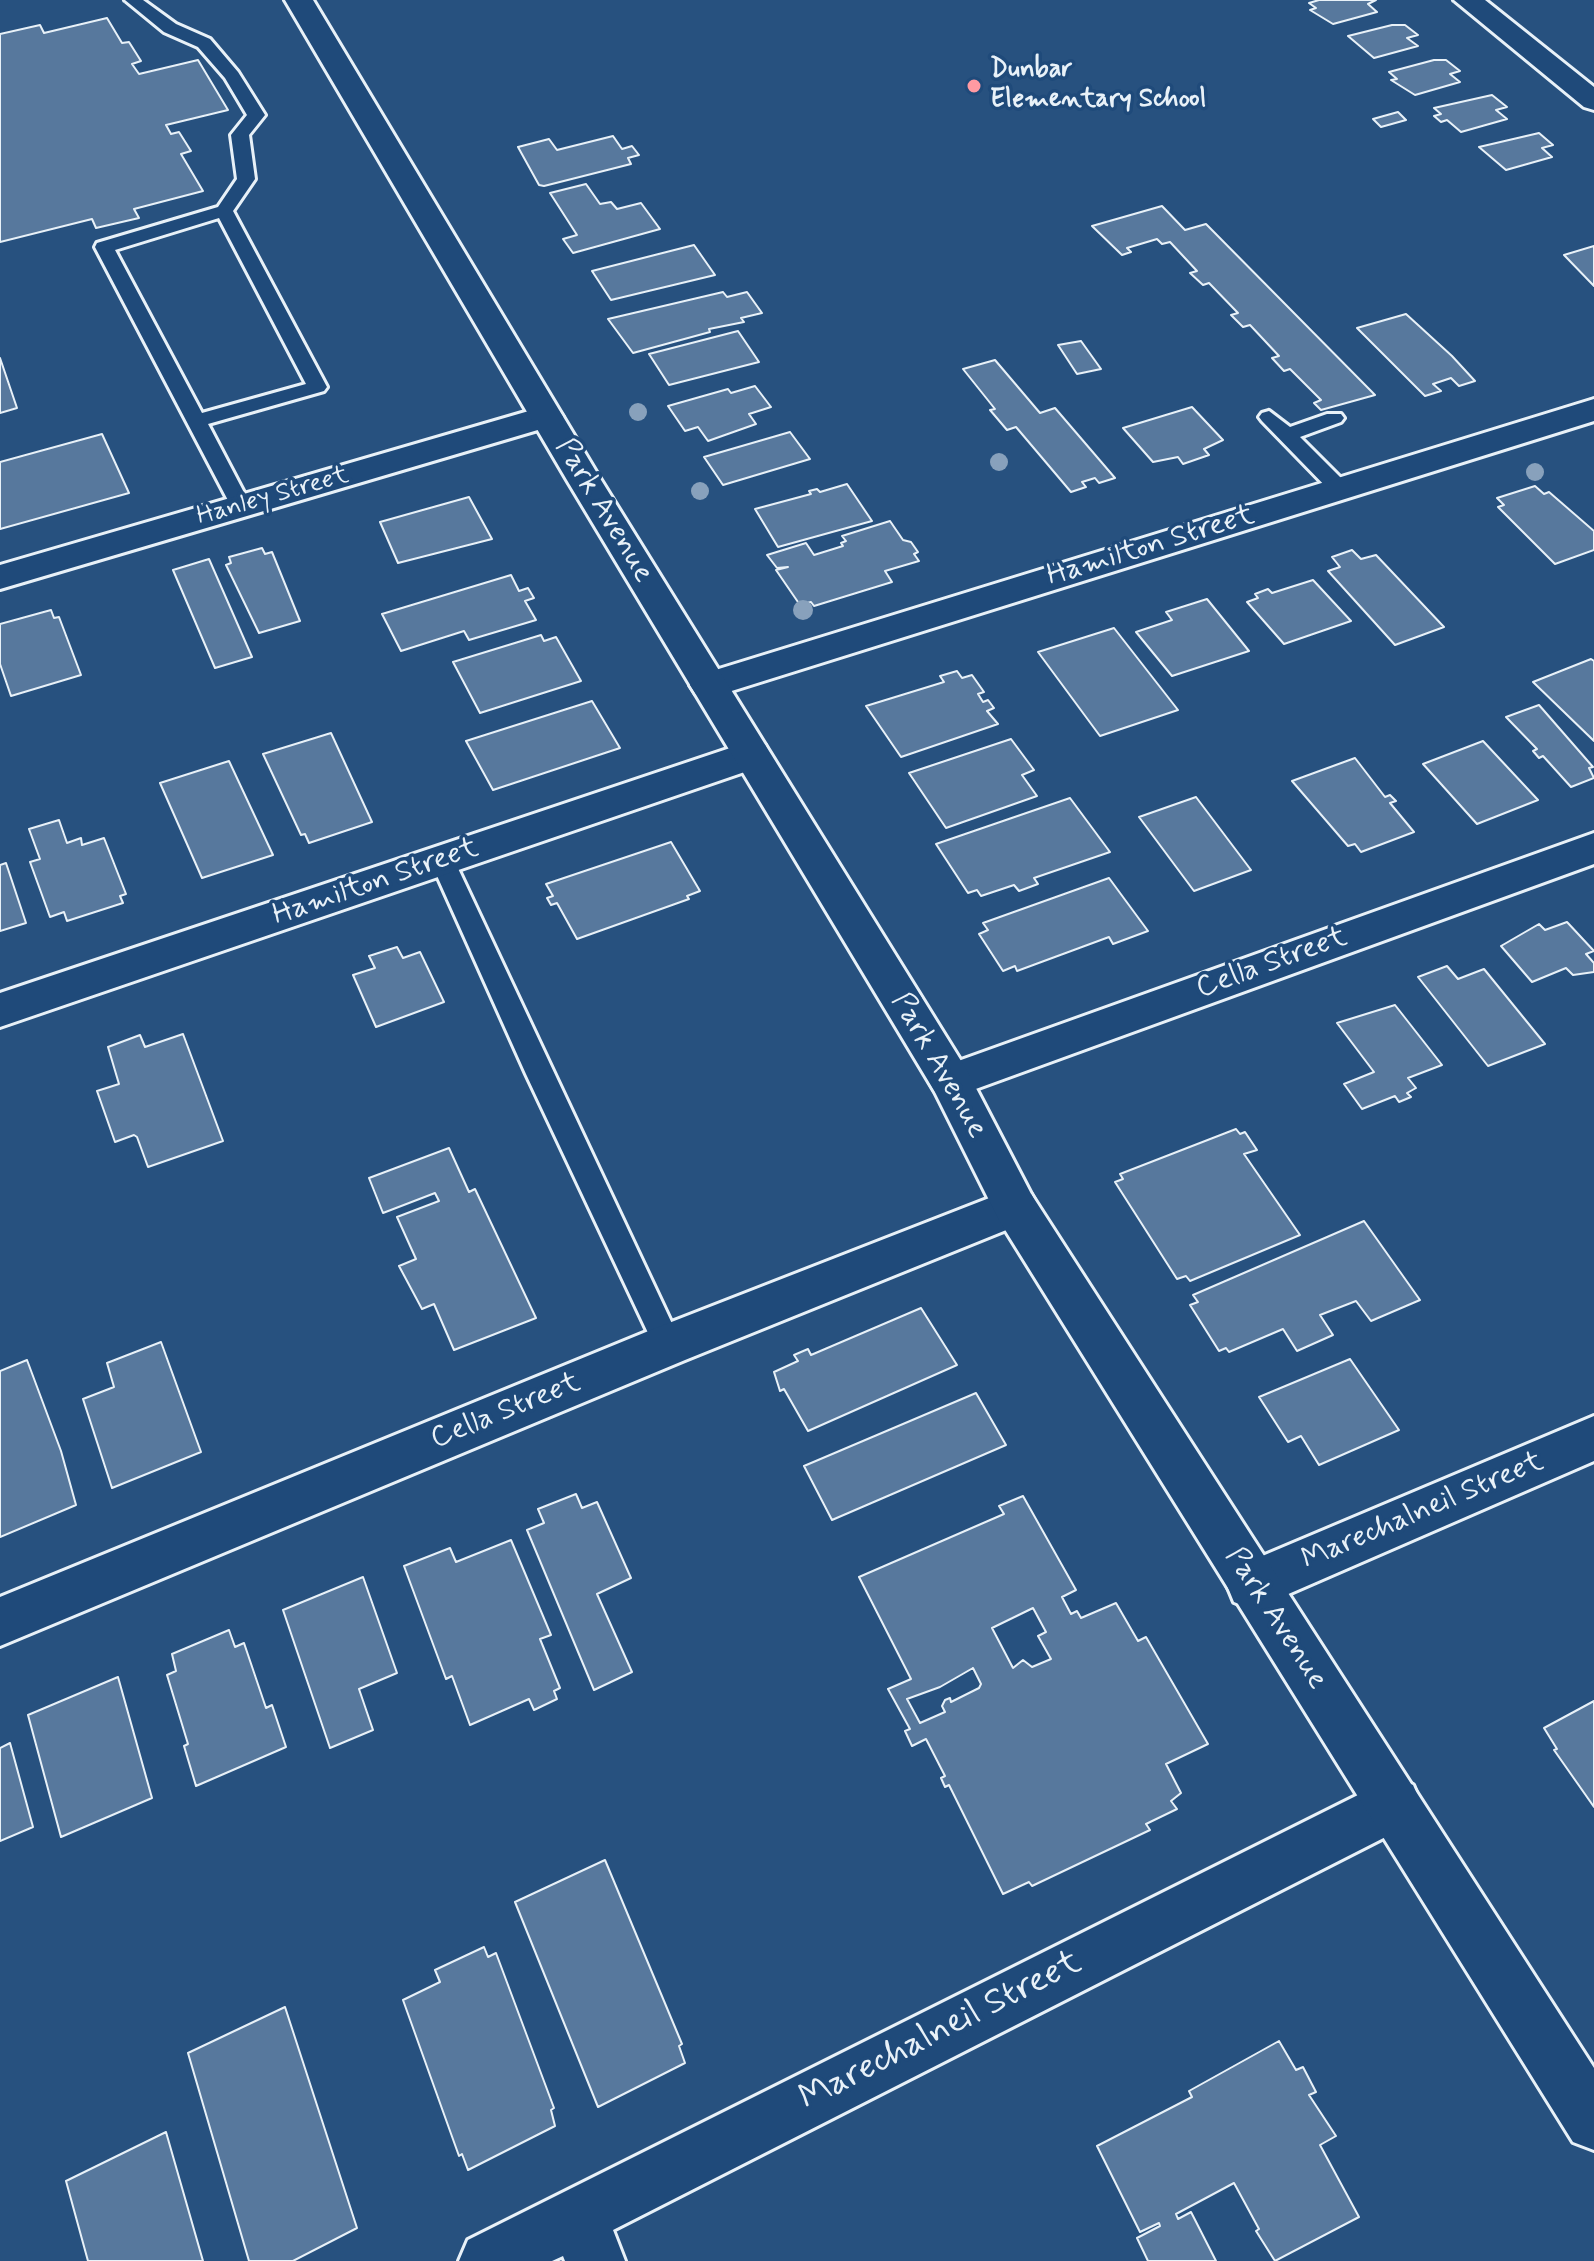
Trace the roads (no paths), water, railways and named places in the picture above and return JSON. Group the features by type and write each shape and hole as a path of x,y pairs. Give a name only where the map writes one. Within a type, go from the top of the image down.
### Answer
{"street":[{"name":"Park Avenue","path":"299,0 546,417 951,1081 1015,1207 1594,2121"},
{"path":"1468,0 1594,101"},
{"name":"Hamilton Street","path":"709,685 1594,410"},
{"name":"Hanley Street","path":"0,577 546,417"},
{"name":"Hamilton Street","path":"0,1010 751,755"},
{"name":"Cella Street","path":"951,1081 1594,848"},
{"name":"Cella Street","path":"0,1622 668,1345 1015,1207"},
{"name":"Marechalneil Street","path":"1252,1585 1594,1438"},
{"name":"Marechalneil Street","path":"489,2261 586,2238 1394,1804"}],"lane":[{"path":"133,0 170,28 204,43 232,76 256,115 240,135 246,179 224,211 104,247 241,506"},
{"path":"196,421 317,387 224,211"},
{"path":"1269,417 1340,489"},
{"path":"1287,435 1334,418"},
{"path":"442,860 539,1074 668,1345"}],"place":[{"name":"Dunbar Elementary School","path":"974,86"}]}
